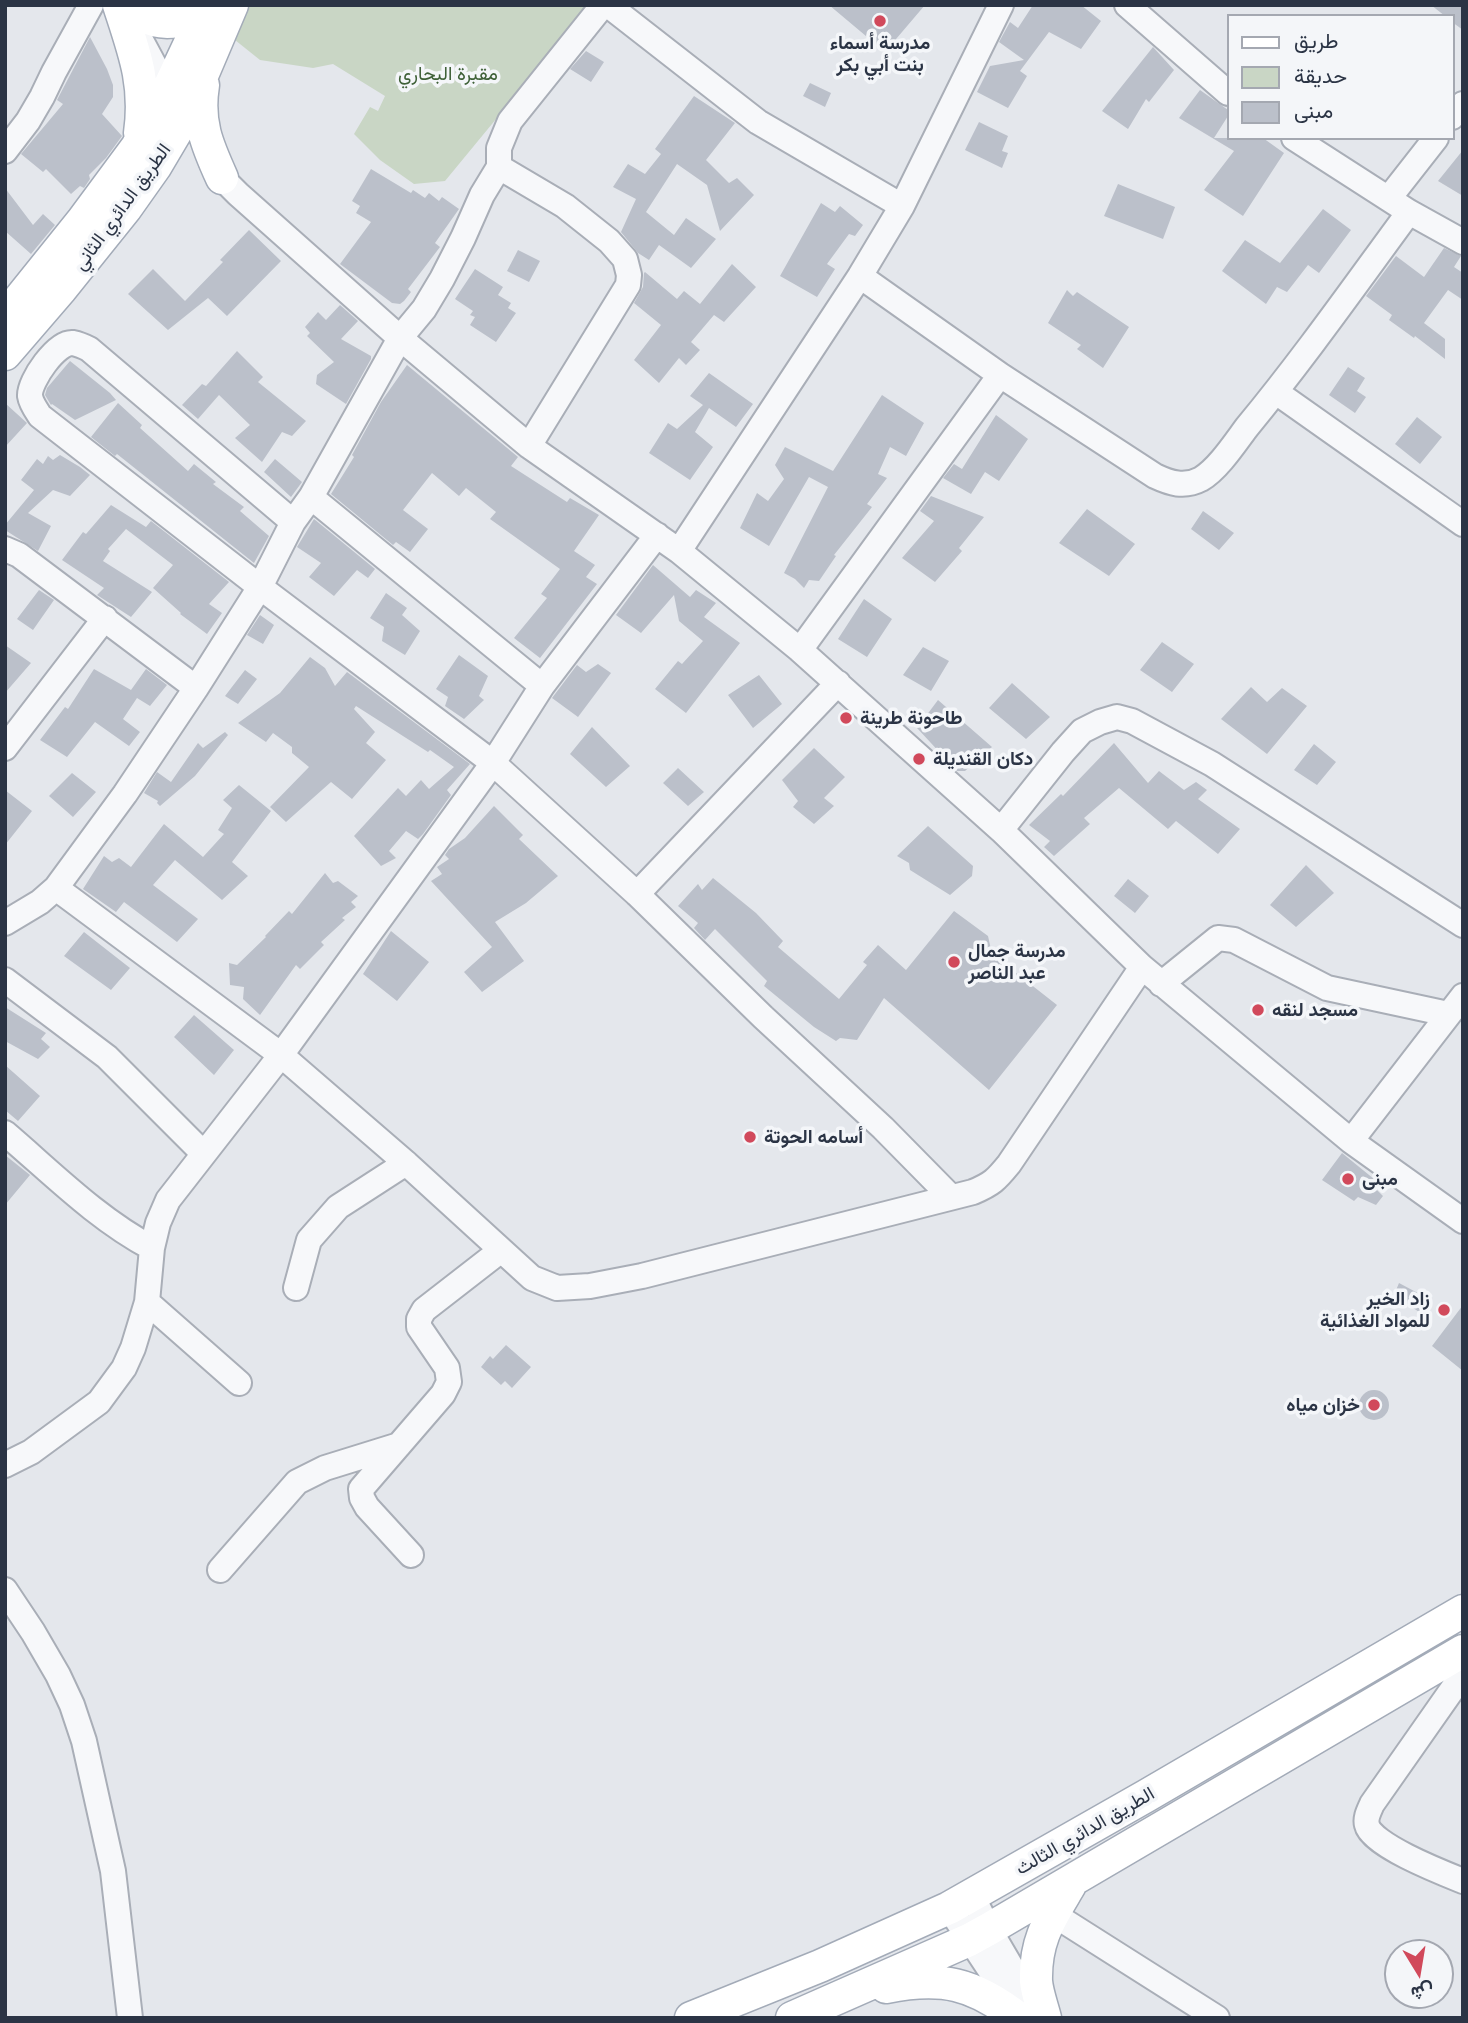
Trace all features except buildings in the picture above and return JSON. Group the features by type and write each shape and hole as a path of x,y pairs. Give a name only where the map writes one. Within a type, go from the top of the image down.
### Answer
{"main road":[{"path":"121,5 148,19 164,23 182,20 206,5"},
{"path":"121,5 142,85 146,157 166,159 177,154 190,154 222,178"},
{"name":"الطريق الدائري الثاني","path":"176,105 206,5"},
{"name":"الطريق الدائري الثاني","path":"5,354 86,259 176,105 208,59 232,5"},
{"path":"208,59 201,118 210,153 222,178"},
{"name":"الطريق الدائري الثاني","path":"5,317 83,220 146,157"},
{"name":"الطريق الدائري الثالث","path":"691,2018 821,1966 960,1902 1463,1611"},
{"name":"الطريق الدائري الثالث","path":"792,2018 979,1935 1457,1668"},
{"path":"1043,2018 1036,1983 1038,1948 1053,1914 1072,1882"},
{"path":"847,1995 905,1984 938,1982 972,1989 1020,2018"}],"street":[{"path":"5,151 35,109 91,5"},
{"path":"121,5 176,105 222,178 400,338 529,446 657,535 800,650 1001,830 1161,984 1351,1141 1463,1221"},
{"path":"5,923 40,902 56,888 125,794 196,688 260,587 293,522 312,497 400,338 424,309 442,279 482,195 499,167 499,148 510,121 603,5"},
{"path":"608,5 758,122 902,206"},
{"path":"678,551 902,206 1001,5"},
{"path":"1127,5 1226,91"},
{"path":"1297,140 1463,242"},
{"path":"859,276 1000,375 1155,476 1170,483 1186,484 1209,473 1276,392 1399,205 1435,140"},
{"path":"499,167 565,206 609,241 625,259 629,275 628,285 529,446"},
{"path":"293,522 89,349 73,343 64,345 52,353 31,387 30,397 40,416 493,763 637,894 763,1017 883,1128 951,1197"},
{"path":"800,650 1000,375"},
{"path":"1276,392 1463,524"},
{"path":"312,497 542,686"},
{"path":"5,1465 31,1452 99,1402 124,1368 147,1302 152,1248 158,1223 168,1200 281,1055 493,763 542,686 657,535"},
{"path":"5,549 19,555 196,688"},
{"path":"5,748 105,618"},
{"path":"637,894 838,683"},
{"path":"1001,830 1082,730 1117,717 1132,721 1212,764 1463,925"},
{"path":"56,888 281,1055 406,1163 532,1279 557,1288 590,1286 642,1276 973,1192 997,1180 1142,967"},
{"path":"1161,984 1218,939 1234,940 1327,988 1456,1005"},
{"path":"5,980 107,1058 203,1153"},
{"path":"1351,1141 1456,1005"},
{"path":"5,1133 116,1227 152,1248"},
{"path":"296,1288 309,1240 338,1207 406,1163"},
{"path":"411,1555 367,1507 361,1489 443,1394 449,1382 447,1368 419,1327 419,1319 424,1310 500,1251"},
{"path":"147,1302 239,1383"},
{"path":"220,1570 297,1482 325,1468 399,1445"},
{"path":"5,1590 58,1675 84,1741 113,1871 130,2018"},
{"path":"1457,1668 1372,1804 1366,1820 1371,1833 1384,1844 1463,1881"},
{"path":"960,1902 1020,2018"},
{"path":"1053,1914 1217,2018"},
{"path":"979,1935 1043,2018"}],"green space":[{"name":"مقبرة البحاري","path":"244,5 590,5 445,181 414,184 380,160 354,134 370,107 378,111 385,96 333,64 313,68 260,60 230,36"}],"place":[{"name":"مدرسة أسماء بنت أبي بكر","path":"880,21"},
{"name":"طاحونة طرينة","path":"846,718"},
{"name":"دكان القنديلة","path":"919,759"},
{"name":"مدرسة جمال عبد الناصر","path":"954,962"},
{"name":"مسجد لنقه","path":"1258,1010"},
{"name":"أسامه الحوتة","path":"750,1137"},
{"name":"مبنى","path":"1348,1179"},
{"name":"زاد الخير للمواد الغذائية","path":"1444,1310"},
{"name":"خزان مياه","path":"1374,1405"}]}
